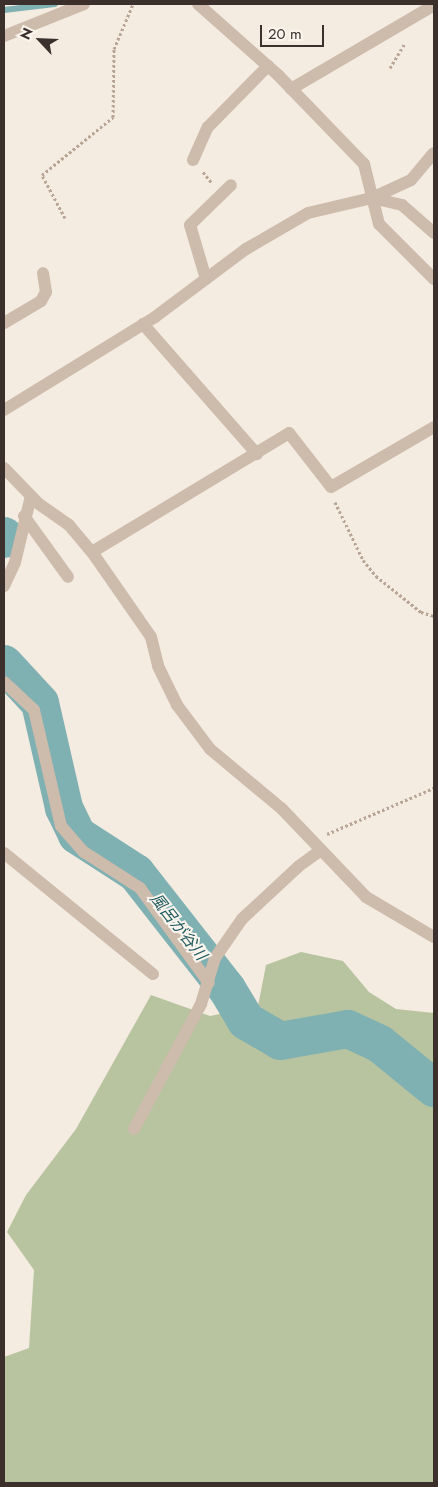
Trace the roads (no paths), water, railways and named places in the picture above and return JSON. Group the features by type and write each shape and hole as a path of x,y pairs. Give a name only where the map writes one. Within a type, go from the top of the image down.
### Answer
{"street":[{"path":"4,36 84,4"},
{"path":"198,4 268,66 364,164 379,224 434,279"},
{"path":"291,89 434,5"},
{"path":"193,160 208,127 268,66"},
{"path":"4,410 143,324 206,279 308,214 372,198 411,180 434,153"},
{"path":"206,279 190,225 214,205 221,193 231,185"},
{"path":"372,198 402,204 434,234"},
{"path":"4,323 41,301 46,292 43,273"},
{"path":"143,324 257,454"},
{"path":"92,552 289,433 331,487 434,427"},
{"path":"4,468 31,496 69,525 92,552 150,637 158,666 197,732 318,846 366,896 434,937"},
{"path":"4,586 15,562 24,516 31,496"},
{"path":"24,516 68,577"},
{"path":"4,682 34,710 61,826 84,852 140,888 208,983"},
{"path":"134,1129 175,1059 208,983 214,958 242,919 318,846"},
{"path":"4,853 152,974"}],"waterway":[{"path":"4,10 55,4"},
{"name":"風呂が谷川","path":"4,664 40,703 64,808 77,835 136,873 227,989 246,1021 280,1041 348,1029 380,1044 434,1088"}]}
